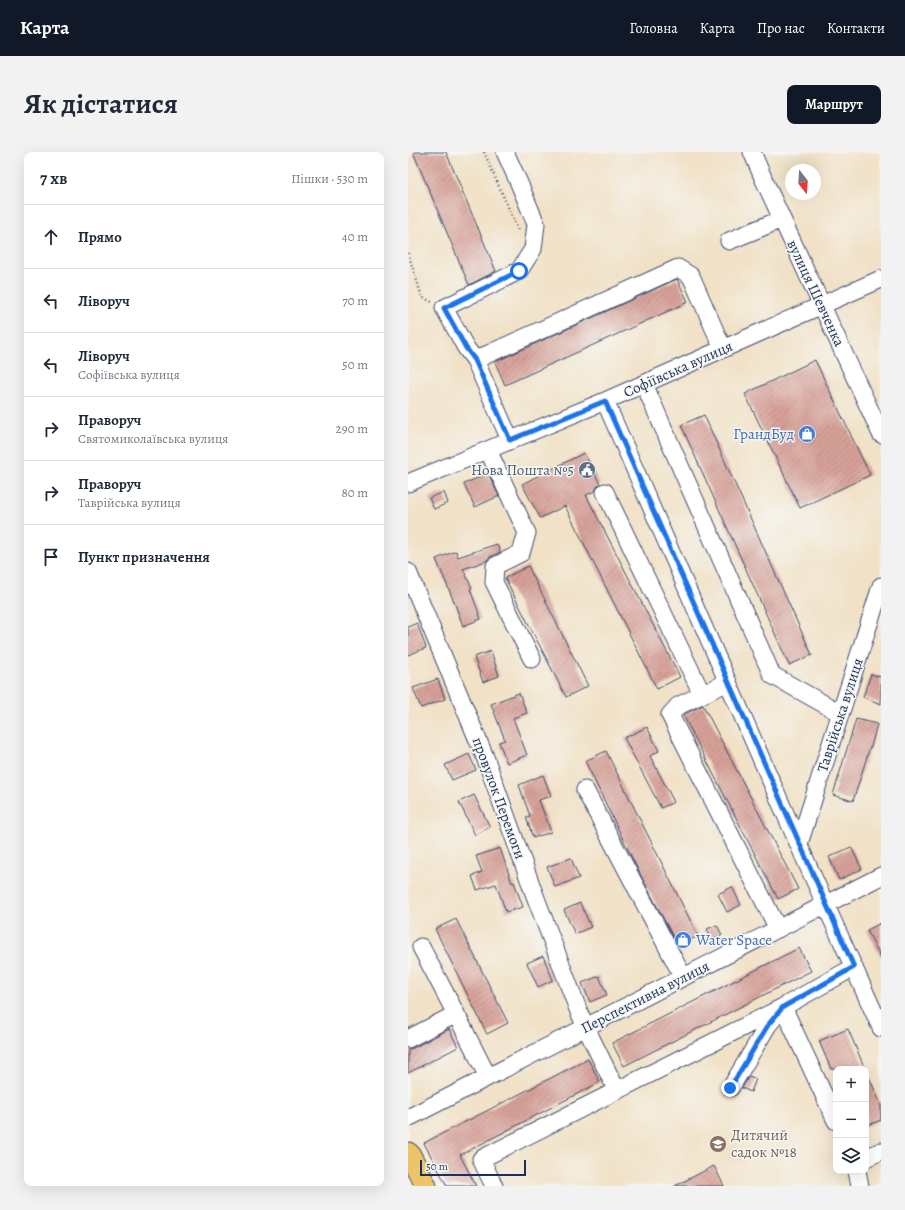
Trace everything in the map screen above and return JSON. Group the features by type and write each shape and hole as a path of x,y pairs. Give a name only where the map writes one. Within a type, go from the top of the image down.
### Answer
{"main road":[{"path":"408,1153 426,1186"}],"street":[{"path":"505,152 536,224 533,249 519,271 444,308 466,348 475,360 510,440"},
{"name":"вулиця Шевченка","path":"752,152 761,181 782,219 881,434"},
{"path":"729,241 782,219"},
{"path":"475,360 678,268 691,276 723,349"},
{"name":"Софіївська вулиця","path":"408,483 605,401 881,279"},
{"path":"644,384 772,675 840,713"},
{"path":"605,401 881,1028"},
{"path":"488,450 527,533 521,553 495,566 494,582 532,659"},
{"path":"605,492 702,694"},
{"name":"провулок Перемоги","path":"408,572 485,757 540,908 586,1027 617,1090"},
{"name":"Таврійська вулиця","path":"799,844 881,586"},
{"path":"728,682 678,706 670,715 778,929"},
{"path":"585,790 683,977"},
{"name":"Перспективна вулиця","path":"408,1118 881,876"},
{"path":"421,947 488,1077"},
{"path":"494,1186 481,1159 783,1007 854,967"},
{"path":"730,1088 768,1025 783,1007"},
{"path":"783,1007 833,1115"},
{"path":"408,1039 456,1014"},
{"path":"869,1157 881,1151"},
{"path":"858,1174 860,1186"}],"path":[{"path":"484,152 529,255"},
{"path":"408,253 422,297 444,308"}],"building":[{"path":"413,152 446,152 496,271 469,285"},
{"path":"677,279 688,302 505,385 495,362"},
{"name":"ГрандБуд","path":"815,360 870,475 800,508 745,394"},
{"path":"704,415 812,655 789,665 681,425"},
{"path":"584,453 600,484 595,491 586,495 680,677 657,689 565,506 540,518 522,484"},
{"path":"488,473 499,496 475,507 464,484"},
{"path":"444,492 448,503 434,509 429,498"},
{"path":"497,544 500,552 490,557 486,561 463,569 472,588 470,589 481,619 463,626 436,559 456,551 458,557"},
{"path":"528,566 588,686 566,697 505,578"},
{"path":"417,623 426,648 408,655 408,627"},
{"path":"491,651 499,676 483,682 474,657"},
{"path":"871,674 881,677 881,704 863,697"},
{"path":"438,679 445,699 421,708 413,688"},
{"path":"519,693 527,713 513,718 527,755 507,763 499,742 505,740 491,704"},
{"path":"703,705 798,889 778,899 683,715"},
{"path":"856,719 877,724 853,801 833,795"},
{"path":"647,727 659,751 650,756 674,802 661,808 624,738"},
{"path":"606,751 698,936 678,946 643,880 585,761"},
{"path":"469,754 476,770 452,780 445,765"},
{"path":"543,775 551,796 539,800 551,832 533,838 526,817 530,816 519,785"},
{"path":"474,795 490,827 475,835 459,802"},
{"path":"851,847 862,869 839,880 829,857"},
{"path":"500,848 512,883 514,882 523,907 506,912 496,884 477,890 472,876 482,872 476,856"},
{"path":"571,858 579,878 555,887 547,867"},
{"path":"732,887 741,905 727,912 718,894"},
{"path":"580,903 591,927 575,934 564,910"},
{"path":"456,919 508,1023 487,1034 435,929"},
{"path":"881,923 881,958 867,930"},
{"path":"717,925 722,935 712,939 707,929"},
{"path":"799,948 811,971 624,1066 612,1043"},
{"path":"543,956 553,980 538,987 527,963"},
{"path":"599,976 607,995 590,1002 582,983"},
{"path":"449,1029 458,1047 408,1073 408,1049 413,1048"},
{"path":"848,1029 864,1066 833,1066 833,1069 831,1069 819,1041"},
{"path":"588,1059 600,1082 460,1155 476,1186 447,1186 424,1143"},
{"path":"749,1076 756,1079 751,1092 742,1088"},
{"path":"869,1077 881,1105 881,1120 869,1125"},
{"path":"714,1166 724,1186 675,1186"}],"place":[{"name":"ГрандБуд","path":"807,434"},
{"name":"Нова Пошта №5","path":"587,470"},
{"name":"Water Space","path":"683,940"},
{"name":"Дитячий садок №18","path":"718,1144"}],"route":[{"path":"519,271 444,308 466,348 475,360 510,440 605,401 809,868 854,967 783,1007 768,1025 730,1088"}]}
